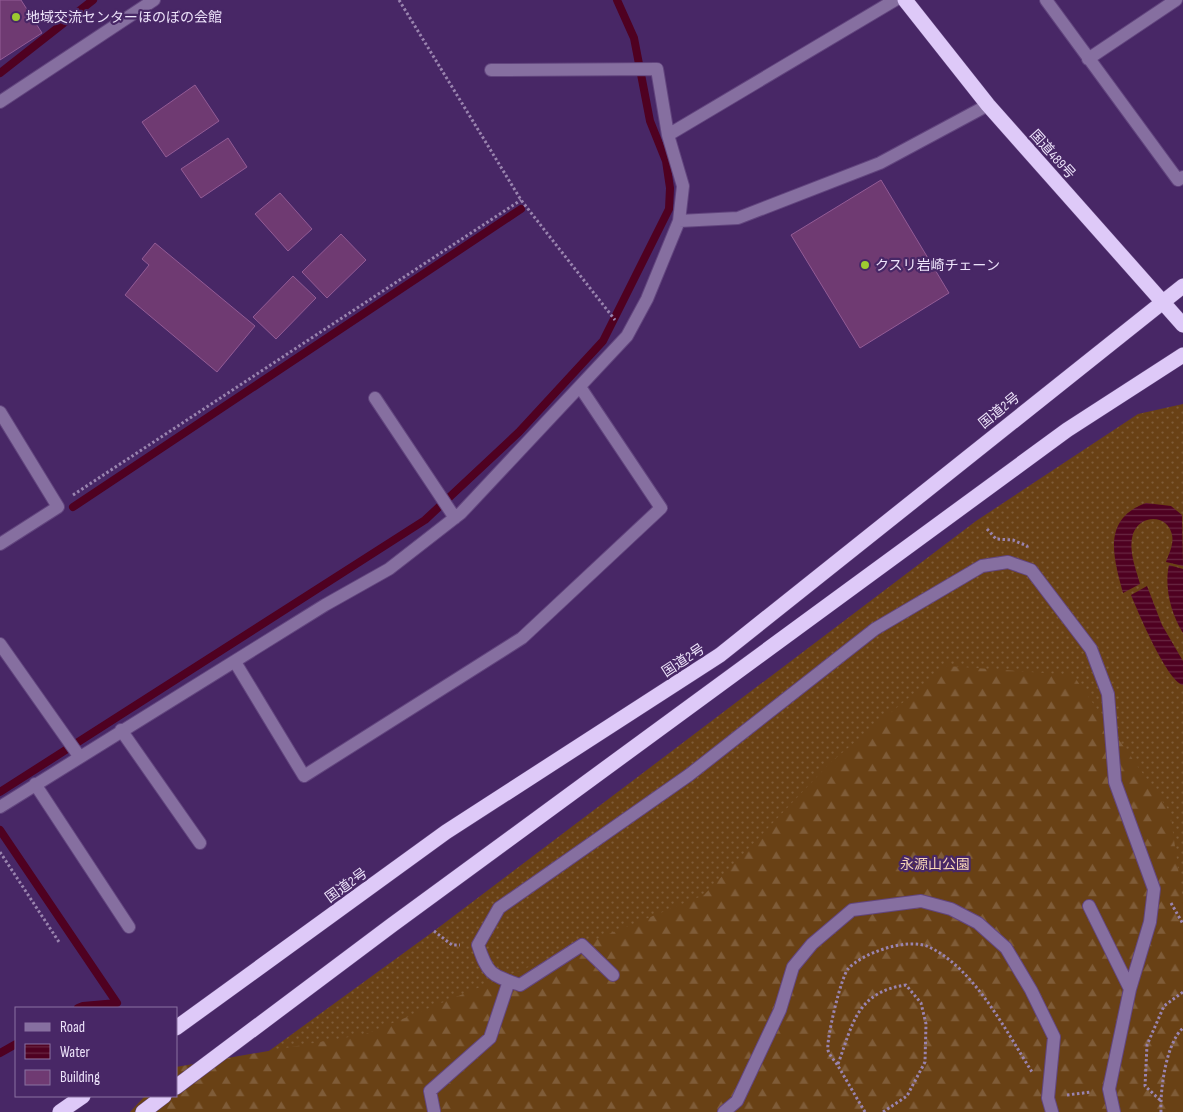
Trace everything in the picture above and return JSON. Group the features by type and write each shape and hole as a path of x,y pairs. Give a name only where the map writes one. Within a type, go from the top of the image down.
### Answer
{"highway":[{"name":"国道489号","path":"905,0 988,106 1183,325"},
{"name":"国道2号","path":"178,1027 446,832 720,655 1183,286"},
{"path":"178,1086 392,925 1067,430 1183,355"},
{"path":"60,1112 82,1097"},
{"path":"143,1112 163,1097"}],"street":[{"path":"0,102 154,0"},
{"path":"668,134 895,0"},
{"path":"1046,0 1178,180 1183,177"},
{"path":"1088,59 1176,0"},
{"path":"0,807 79,756 325,605 389,569 454,518 510,463 627,336 647,299 679,221 683,186 668,134 657,69 491,70"},
{"path":"679,221 738,218 880,163 988,106"},
{"path":"235,662 304,776 522,638 661,508 580,387"},
{"path":"375,398 454,518"},
{"path":"0,412 58,507 0,544"},
{"path":"613,975 582,945 520,985 491,975 478,945 499,908 689,775 875,629 982,566 1008,562 1031,570 1092,649 1108,694 1115,782 1154,889 1150,922 1130,989 1109,1089 1114,1112"},
{"path":"0,644 79,756"},
{"path":"122,730 200,843"},
{"path":"35,784 129,927"},
{"path":"724,1112 737,1101 780,1010 793,967 812,944 852,910 921,901 951,909 978,923 1006,948 1031,990 1054,1037 1048,1098 1052,1112"},
{"path":"1089,906 1130,989"},
{"path":"434,1111 430,1090 490,1038 509,981"}],"path":[{"path":"399,0 521,200 627,336"},
{"path":"65,500 521,200"},
{"path":"0,852 59,942"},
{"path":"434,932 452,945 478,945"},
{"path":"865,1112 828,1050 837,996 846,970 861,957 899,945 927,946 942,955 968,978 1001,1022 1048,1098 1109,1089"},
{"path":"838,1065 853,1024 869,998 889,988 906,985 921,1003 926,1024 925,1062 907,1096 883,1112"},
{"path":"1160,1100 1145,1086 1147,1045 1164,1006 1183,992"},
{"path":"1161,1112 1160,1100 1167,1058 1183,1028"}],"green space":[{"name":"永源山公園","path":"1183,404 1183,1112 262,1056 434,931 976,521 1138,414"},
{"name":"永源山公園","path":"947,666 1073,675 1170,812 1183,902 1183,1112 130,1112 144,1097 178,1097 178,1067 366,1034 704,895 831,762"}],"water":[{"path":"1146,503 1171,506 1182,515 1183,566 1166,562 1172,542 1169,528 1160,520 1147,520 1137,527 1133,534 1131,547 1140,584 1123,593 1116,566 1114,540 1122,519 1132,510"},
{"path":"1169,565 1183,569 1183,633 1172,609 1168,591"},
{"path":"1147,586 1162,625 1183,661 1183,685 1176,681 1161,659 1131,595"}],"building":[{"name":"地域交流センターほのぼの会館","path":"0,0 21,0 42,33 0,60"},
{"path":"195,85 219,121 166,157 142,122"},
{"path":"228,138 247,167 201,198 181,169"},
{"path":"881,180 949,293 860,348 791,235"},
{"path":"280,193 312,229 288,251 255,214"},
{"path":"341,234 366,260 327,298 302,272"},
{"path":"155,243 255,326 217,372 125,295 149,265 142,259"},
{"path":"293,276 316,298 276,339 253,317"}],"waterway":[{"path":"0,73 93,0"},
{"path":"0,792 425,520 519,432 603,341 669,209 670,188 666,161 650,121 634,38 617,0"},
{"path":"73,507 521,209"},
{"path":"0,830 117,1003 80,1007"},
{"path":"0,1053 15,1045"}],"place":[{"name":"地域交流センターほのぼの会館","path":"16,17"},
{"name":"クスリ岩崎チェーン","path":"865,265"}]}
